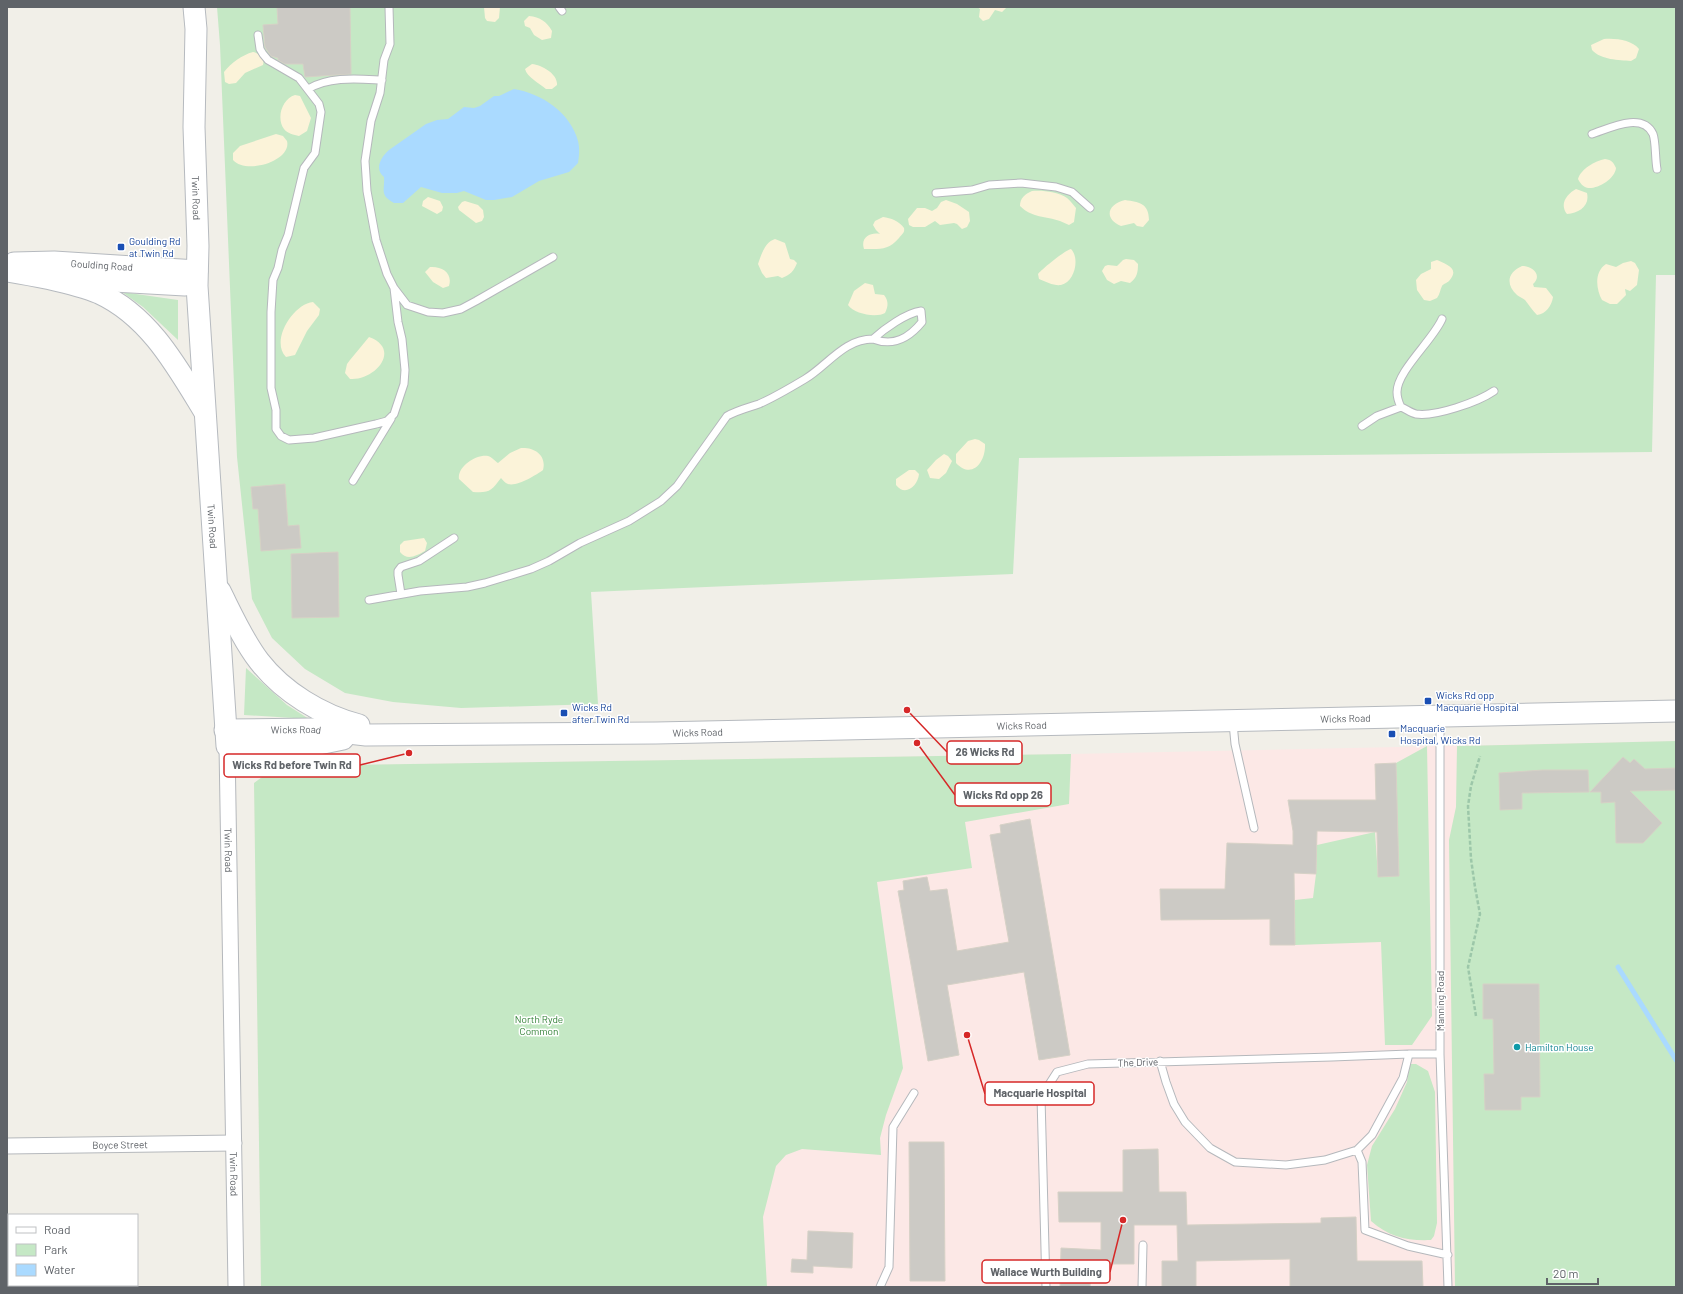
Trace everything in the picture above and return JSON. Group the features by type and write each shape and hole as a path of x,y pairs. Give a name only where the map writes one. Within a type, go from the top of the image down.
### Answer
{"main road":[{"name":"Twin Road","path":"194,7 196,29 194,127 197,278 226,738"},
{"name":"Goulding Road","path":"7,264 54,262 197,278"},
{"name":"Goulding Road","path":"7,271 54,279 98,292 143,323"},
{"path":"54,279 197,278"},
{"name":"Twin Road","path":"143,323 159,340 206,413"},
{"path":"216,585 251,649 269,672 283,685 308,703 336,718 392,735"},
{"name":"Wicks Road","path":"226,738 314,729 366,735 664,733 1676,711"}],"street":[{"name":"Twin Road","path":"226,738 236,1287"},
{"name":"Boyce Street","path":"7,1146 234,1143"}],"lane":[{"path":"389,7 390,44 384,60 380,93 371,122 365,161 367,190 376,240 387,274 394,288 407,305 428,312 443,313 460,309 476,301 552,257"},
{"path":"258,35 260,49 268,60 299,78 318,104 321,112 315,153 304,168 288,235 273,280 270,375 276,410 276,429 281,436 289,440 314,438 387,421 394,414"},
{"path":"308,89 315,85 332,81 355,79 382,80"},
{"path":"1592,134 1629,122 1644,126 1653,134 1657,168"},
{"path":"936,193 972,190 989,185 1021,182 1056,187 1072,192 1090,208"},
{"path":"353,481 394,414 404,384 405,370 402,340 398,322 394,288"},
{"path":"369,600 401,594 467,587 524,571 549,561 580,543 628,522 661,501 678,486 727,416 738,410 749,408 772,398 806,379 851,343 863,339 898,341 907,338 922,322 923,317 921,311 914,312 885,329 873,339"},
{"path":"1442,319 1438,330 1403,375 1397,392 1401,407 1414,414 1424,414 1451,409 1478,400 1494,391"},
{"path":"1362,426 1377,416 1401,407"},
{"path":"401,594 398,575 400,567 419,561 454,538"},
{"name":"Manning Road","path":"1440,716 1440,1054 1448,1287"},
{"path":"1233,720 1235,744 1254,828"},
{"path":"1160,1061 1174,1104 1185,1122 1210,1148 1235,1162 1286,1165 1325,1160 1356,1150 1372,1135 1403,1078 1409,1054"},
{"name":"The Drive","path":"1046,1287 1041,1097 1057,1072 1088,1064 1440,1054"},
{"path":"880,1287 889,1268 893,1127 914,1094"},
{"path":"1356,1150 1362,1162 1364,1230 1408,1246 1448,1255"},
{"path":"1142,1287 1143,1245"}],"path":[{"path":"1476,1016 1468,968 1480,914 1471,859 1468,806 1471,786 1480,756"}],"shaded area":[{"path":"1676,741 1676,1287 261,1287 254,783 277,766 1071,754"}],"green space":[{"path":"217,7 1676,7 1676,275 1656,275 1652,452 1019,458 1013,574 591,592 598,704 461,708 393,702 345,693 305,669 272,638 252,599 237,457 220,45"},
{"path":"122,292 178,300 178,340 143,307"},
{"path":"246,668 287,705 309,719 244,715"},
{"path":"1676,741 1676,1287 1455,1287 1449,840 1456,807 1457,746"},
{"path":"1427,746 1432,1016 1412,1045 1385,1045 1381,942 1295,945 1295,900 1313,898 1317,845 1375,832 1378,876 1399,876 1396,763"},
{"name":"North Ryde Common","path":"1071,754 1069,804 965,822 972,868 877,882 903,1068 886,1115 880,1138 881,1155 802,1149 786,1155 776,1166 763,1217 767,1287 261,1287 254,783 277,766"},
{"path":"1411,1064 1416,1064 1428,1071 1435,1092 1437,1223 1434,1236 1431,1240 1414,1240 1399,1237 1385,1231 1371,1221 1367,1165 1372,1146 1395,1109 1407,1082"}],"sand":[{"path":"484,7 500,7 499,18 495,22 487,21 485,18"},
{"path":"977,7 1007,7 1002,12 995,10 989,19 983,21 979,17 980,9"},
{"path":"529,16 540,19 548,25 552,31 551,38 542,40 534,35 530,28 525,26 524,21"},
{"path":"1604,39 1619,39 1636,46 1639,49 1636,58 1631,61 1616,60 1600,56 1592,50 1591,45"},
{"path":"253,52 261,57 263,65 245,73 236,83 229,84 225,82 224,72 241,57"},
{"path":"532,64 549,71 555,77 557,85 552,89 546,89 528,75 525,69"},
{"path":"295,95 300,96 311,118 307,131 299,136 291,134 285,130 281,120 284,105 290,97"},
{"path":"276,134 283,136 287,141 287,148 276,160 267,164 248,166 239,164 233,160 233,153 240,146"},
{"path":"1605,159 1612,162 1616,168 1613,176 1596,187 1588,188 1583,186 1578,179 1582,172 1593,164"},
{"path":"1576,189 1587,193 1587,202 1583,208 1576,212 1567,214 1564,207 1565,200 1567,196"},
{"path":"1032,191 1060,194 1070,200 1076,208 1074,222 1069,225 1055,219 1029,213 1020,206 1025,195"},
{"path":"428,197 440,201 443,207 442,211 437,214 422,206 423,201"},
{"path":"946,200 957,204 969,212 970,221 967,227 962,229 954,223 940,225 935,221 925,227 913,227 909,225 908,219 917,208 925,208 932,211 937,208 941,202"},
{"path":"1125,200 1139,203 1147,210 1149,220 1143,227 1137,226 1134,223 1121,226 1115,223 1112,219 1110,212 1112,208 1119,202"},
{"path":"465,201 478,205 483,210 484,217 482,221 476,223 459,210 458,207"},
{"path":"883,217 900,223 904,228 904,232 895,242 887,247 878,249 864,249 863,245 867,236 880,234 873,225 875,221"},
{"path":"775,239 785,243 790,259 797,263 795,268 785,277 782,278 778,276 766,278 758,264 766,246"},
{"path":"1071,249 1075,258 1075,269 1073,275 1066,283 1061,285 1050,284 1039,279 1038,274 1040,272 1059,256"},
{"path":"1126,259 1134,260 1138,264 1136,277 1130,283 1121,281 1114,284 1107,280 1102,271 1105,266 1117,266"},
{"path":"1437,260 1453,270 1452,277 1442,286 1437,298 1430,301 1424,300 1417,290 1416,280 1421,274 1431,269 1431,262"},
{"path":"1631,261 1635,263 1639,270 1637,285 1630,291 1625,289 1626,295 1617,304 1610,304 1602,300 1597,286 1599,271 1606,264 1616,267"},
{"path":"1522,266 1533,269 1537,274 1536,281 1533,284 1534,287 1546,288 1553,297 1548,309 1543,313 1537,315 1525,300 1517,295 1511,287 1511,275"},
{"path":"430,267 439,268 446,271 450,281 449,286 443,288 433,282 425,272"},
{"path":"865,283 873,285 875,294 884,295 886,297 888,304 885,313 871,315 860,313 848,305 854,291"},
{"path":"313,302 320,309 319,315 307,331 295,355 286,357 282,350 281,342 282,333 286,324 298,309 305,304"},
{"path":"369,337 379,342 383,349 384,356 381,363 376,370 368,375 350,379 345,373 347,364"},
{"path":"975,439 985,444 985,451 977,467 967,470 956,463 956,454 968,441"},
{"path":"521,448 535,451 541,456 544,465 543,470 536,475 516,484 508,484 501,478 490,490 483,492 473,492 459,479 461,470 473,459 488,456 498,463 510,453"},
{"path":"944,454 952,461 946,473 939,479 930,478 927,470"},
{"path":"909,470 915,470 919,474 918,478 914,486 907,490 903,490 896,485 896,479"},
{"path":"424,538 427,543 425,551 412,557 403,555 400,552 400,545 404,541"}],"water":[{"path":"514,89 534,95 554,106 569,122 578,141 579,150 578,163 569,172 539,181 512,197 494,200 486,200 464,191 457,193 442,193 421,187 403,203 394,203 386,197 384,192 384,177 379,170 379,167 383,156 389,150 426,124 437,120 448,119 464,107 474,108 480,106 494,96 499,96"}],"building":[{"path":"277,7 350,7 351,74 305,77 303,64 285,64 278,60 278,58 271,56 265,47 263,25 278,24"},
{"path":"285,484 288,526 299,525 301,548 261,551 258,509 253,509 251,487"},
{"path":"338,552 339,617 292,618 291,554"},
{"path":"1623,757 1630,763 1634,759 1645,769 1676,768 1676,790 1630,791 1662,823 1643,843 1616,843 1615,802 1601,803 1601,792 1590,792"},
{"path":"1396,763 1399,876 1378,877 1377,832 1317,831 1316,874 1294,873 1295,945 1270,945 1270,919 1161,920 1160,889 1225,889 1227,843 1293,845 1293,831 1288,800 1376,800 1375,764"},
{"path":"1543,770 1588,770 1589,792 1522,793 1522,809 1500,810 1499,773"},
{"path":"1030,819 1070,1055 1039,1060 1024,972 947,985 959,1055 928,1061 898,891 904,890 903,881 927,877 930,891 947,889 957,951 1009,942 990,835 1001,833 1000,825"},
{"name":"Hamilton House","path":"1483,984 1539,984 1540,1097 1521,1097 1521,1110 1485,1110 1484,1074 1494,1074 1493,1019 1483,1019"},
{"path":"909,1142 944,1142 945,1281 910,1281"},
{"path":"1158,1149 1159,1192 1186,1192 1187,1225 1321,1223 1321,1218 1356,1217 1357,1261 1422,1261 1423,1287 1290,1287 1290,1259 1196,1261 1196,1287 1162,1287 1162,1261 1178,1261 1177,1225 1134,1225 1134,1264 1091,1264 1090,1287 1060,1287 1061,1248 1101,1250 1101,1222 1059,1222 1058,1192 1123,1192 1123,1150"},
{"path":"808,1231 853,1233 852,1268 813,1266 813,1273 791,1272 792,1259 807,1260"}],"waterway":[{"path":"1618,967 1676,1060"}],"place":[{"name":"Goulding Rd at Twin Rd","path":"121,247"},
{"name":"Wicks Rd opp Macquarie Hospital","path":"1428,701"},
{"name":"26 Wicks Rd","path":"907,710"},
{"name":"Wicks Rd after Twin Rd","path":"564,713"},
{"name":"Macquarie Hospital, Wicks Rd","path":"1392,734"},
{"name":"Wicks Rd opp 26","path":"917,743"},
{"name":"Wicks Rd before Twin Rd","path":"409,753"},
{"name":"Macquarie Hospital","path":"967,1035"},
{"name":"Hamilton House","path":"1517,1047"},
{"name":"Wallace Wurth Building","path":"1123,1220"}]}
